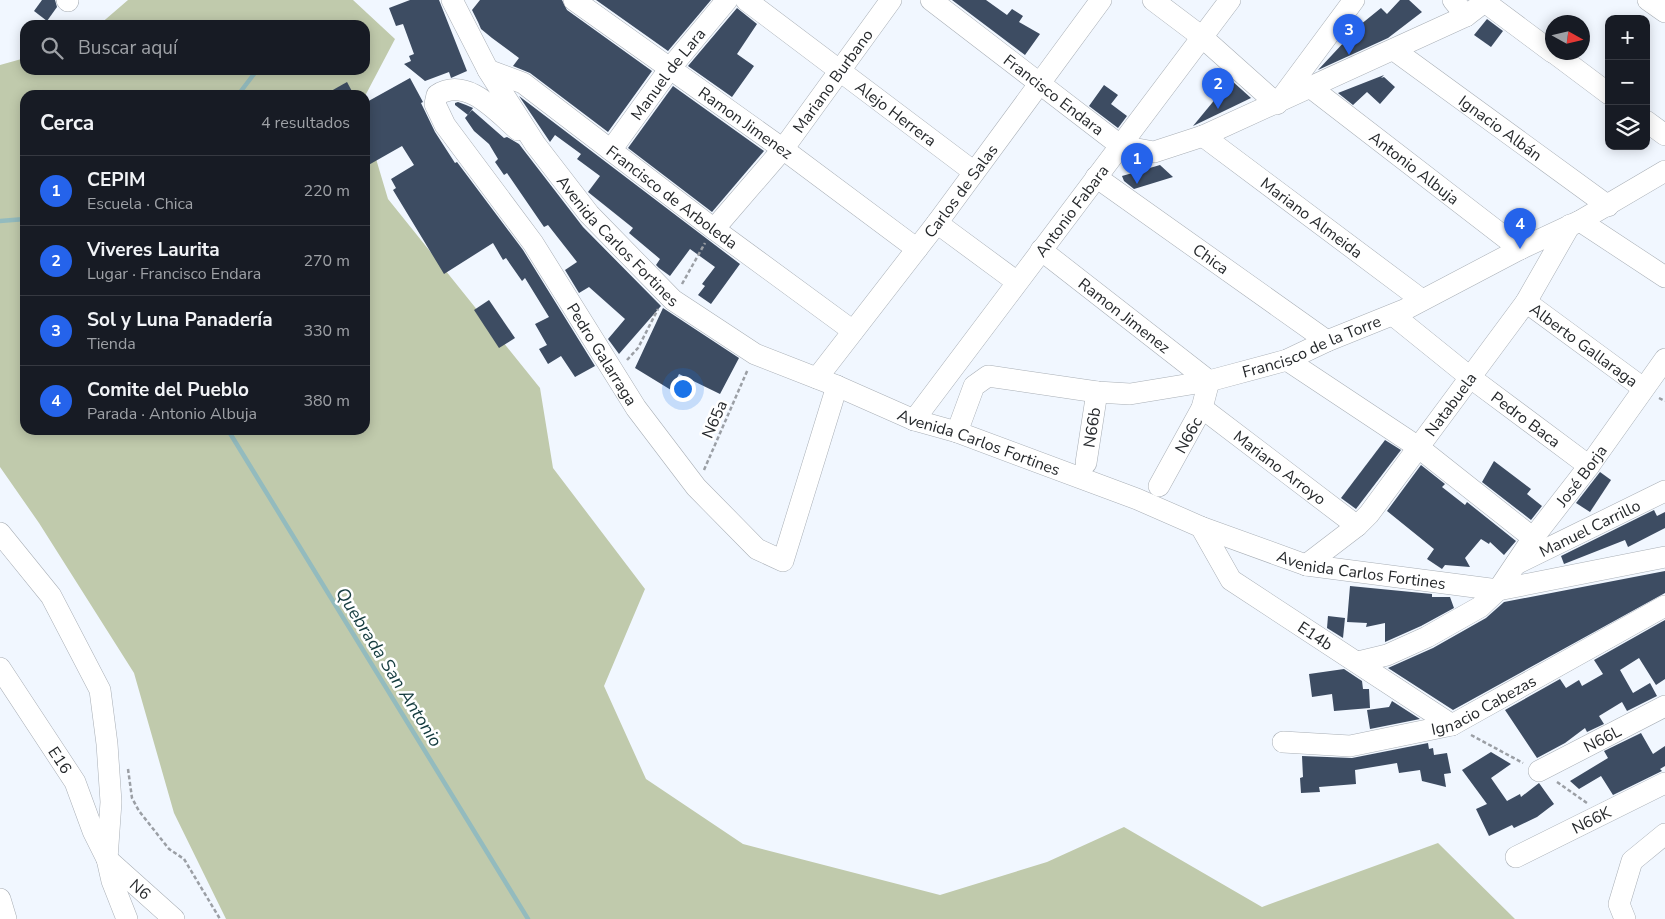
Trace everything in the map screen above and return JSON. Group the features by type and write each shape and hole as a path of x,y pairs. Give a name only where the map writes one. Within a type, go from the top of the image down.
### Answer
{"street":[{"name":"Avenida Carlos Fortines","path":"452,0 488,70 535,144 589,214 673,300 755,354 837,386 914,420 956,432 1137,499 1201,527 1306,566 1498,590 1665,557"},
{"name":"Ramon Jimenez","path":"574,0 783,148 917,249"},
{"name":"Manuel de Lara","path":"611,150 671,67 727,0"},
{"name":"Alejo Herrera","path":"746,0 974,172"},
{"name":"Mariano Burbano","path":"710,235 783,148 891,0"},
{"name":"Francisco Endara","path":"931,0 1121,146 1154,152 1203,136 1394,50 1456,4 1486,1"},
{"path":"1153,0 1202,37 1277,104 1354,0"},
{"name":"Antonio Fabara","path":"914,420 1230,0"},
{"path":"1648,0 1665,12"},
{"name":"Carlos de Salas","path":"817,378 937,223 1098,1"},
{"path":"1486,1 1545,46"},
{"name":"Ignacio Albán","path":"1394,50 1608,206"},
{"path":"1564,60 1605,91"},
{"name":"Francisco de Arboleda","path":"488,70 523,83 611,150 710,235 852,331"},
{"name":"Antonio Albuja","path":"1310,87 1520,249"},
{"name":"Pedro Galarraga","path":"535,144 479,97 454,89 437,95 435,104 445,125 533,243 626,393 696,487 757,548 783,561 837,386"},
{"path":"1650,124 1665,135"},
{"name":"Mariano Almeida","path":"1203,136 1422,300"},
{"name":"Francisco de la Torre","path":"956,432 974,386 988,376 1097,392 1130,394 1209,381 1287,360 1327,340 1393,315 1608,206 1665,170"},
{"name":"Chica","path":"1096,177 1327,340"},
{"path":"937,223 1017,282"},
{"path":"1575,223 1665,277"},
{"name":"Natabuela","path":"1306,566 1357,526 1369,514 1526,302 1575,223"},
{"name":"Ramon Jimenez","path":"1041,250 1209,381"},
{"name":"Alberto Gallaraga","path":"1526,302 1651,393"},
{"name":"Pedro Baca","path":"1393,315 1471,378 1589,466"},
{"name":"José Borja","path":"1498,590 1533,538 1589,466 1651,393 1665,359"},
{"path":"1287,360 1418,447 1533,538"},
{"name":"N66c","path":"1159,486 1202,408 1209,381"},
{"name":"N66b","path":"1086,463 1097,392"},
{"name":"Mariano Arroyo","path":"1202,408 1357,526"},
{"name":"Manuel Carrillo","path":"1516,564 1665,491"},
{"name":"E14b","path":"1201,527 1231,580 1452,725"},
{"path":"0,533 51,596 100,690 107,744 111,802 107,859 112,881 127,919"},
{"path":"1358,662 1387,655 1427,637 1480,607 1498,590"},
{"name":"Ignacio Cabezas","path":"1283,742 1350,746 1452,725 1665,606"},
{"name":"E16","path":"0,668 75,782 93,831 107,859"},
{"name":"N66L","path":"1539,771 1665,706"},
{"name":"N66K","path":"1516,857 1665,783"},
{"path":"1625,919 1619,904 1632,861 1665,834"},
{"name":"N6","path":"107,859 174,919"},
{"path":"0,899 6,919"}],"path":[{"path":"681,286 710,235"},
{"path":"622,366 638,348 662,302"},
{"name":"N65a","path":"704,470 748,368"},
{"path":"1651,393 1665,401"},
{"path":"125,762 132,798 139,811 169,849 184,860 220,919"}],"green space":[{"path":"128,0 353,0 395,39 368,90 20,90 20,435 370,435 370,139 388,199 540,388 553,468 645,589 604,686 646,779 743,844 940,895 1047,862 1124,827 1262,907 1438,843 1515,919 226,919 174,813 134,673 39,523 0,467 0,65 20,59 20,75 370,75 370,20 105,20"}],"building":[{"path":"42,0 55,0 57,7 48,20 34,11"},
{"path":"410,0 439,0 467,71 451,78 449,72 425,81 404,64 411,61 409,56 414,54 403,24 396,26 389,8"},
{"path":"480,0 562,0 567,10 652,71 608,132 530,73 513,66 519,58 481,29 472,10"},
{"path":"596,0 711,0 668,51"},
{"path":"952,0 986,0 1007,15 1012,9 1023,16 1019,22 1040,34 1025,55"},
{"path":"1400,0 1409,0 1422,12 1388,38 1318,70 1360,25 1381,8 1387,14"},
{"path":"737,8 757,24 737,54 754,66 732,97 688,66"},
{"path":"1487,19 1503,31 1491,47 1474,35"},
{"path":"1384,75 1381,78 1384,77 1395,87 1380,104 1367,92 1353,105 1338,93"},
{"path":"410,78 423,102 421,103 435,132 455,163 457,162 523,250 595,366 575,377 561,356 548,364 539,349 547,345 535,324 549,317 525,278 522,281 506,258 503,260 493,243 444,274 393,190 396,188 391,179 414,165 402,146 370,164 370,100"},
{"path":"1231,80 1251,98 1193,126"},
{"path":"347,82 351,90 333,90"},
{"path":"1104,85 1118,95 1111,104 1127,116 1118,128 1089,106"},
{"path":"673,86 764,151 712,212 628,148"},
{"path":"519,96 740,264 711,304 698,295 705,286 702,284 715,267 690,249 670,276 659,268 656,265 660,259 629,233 633,228 588,192 600,176 577,159 581,154 555,135 550,142"},
{"path":"458,102 473,108 468,115 455,105"},
{"path":"472,110 504,138 507,137 519,144 583,227 661,306 619,354 608,339 625,319 589,287 579,293 565,270 577,262 548,225 544,227 507,173 504,175 495,162 498,159 489,144 474,131 465,118"},
{"path":"1160,165 1173,177 1134,189 1124,181 1122,176"},
{"path":"489,300 515,338 499,348 474,310"},
{"path":"663,308 739,358 720,394 679,374 671,390 635,368"},
{"path":"1385,440 1401,450 1356,509 1341,498"},
{"path":"1494,461 1531,489 1527,494 1542,506 1531,520 1482,482"},
{"path":"1421,465 1445,484 1442,487 1465,505 1467,502 1516,541 1504,555 1490,542 1489,544 1481,539 1465,558 1470,567 1445,565 1442,569 1427,559 1434,549 1387,511"},
{"path":"1600,472 1611,480 1590,512 1576,503"},
{"path":"1654,510 1657,516 1665,512 1665,528 1628,547 1625,540 1564,564 1561,556"},
{"path":"1665,571 1665,593 1453,710 1388,668 1433,648 1486,618 1504,602"},
{"path":"1350,586 1432,594 1432,597 1450,597 1454,608 1421,626 1385,642 1385,623 1366,627 1367,623 1347,622"},
{"path":"1328,616 1345,618 1343,638 1327,628"},
{"path":"1665,620 1665,679 1656,685 1639,658 1620,670 1633,693 1650,683 1657,696 1627,711 1622,702 1599,716 1604,724 1587,732 1585,728 1565,743 1537,758 1505,710 1560,679 1566,688 1579,680 1582,686 1603,674 1594,660"},
{"path":"1344,669 1362,681 1363,689 1369,689 1370,708 1334,711 1332,694 1312,697 1309,674"},
{"path":"1392,701 1420,719 1370,729 1367,710 1389,707"},
{"path":"1641,733 1653,754 1665,746 1665,766 1660,769 1662,771 1613,795 1601,776 1579,789 1570,781 1608,758 1604,751"},
{"path":"1428,743 1429,749 1433,748 1434,755 1447,753 1451,773 1444,774 1446,787 1422,781 1420,770 1399,773 1397,763 1355,770 1356,784 1319,787 1320,792 1301,793 1300,778 1303,777 1302,756 1352,758"},
{"path":"1491,752 1511,764 1491,778 1507,801 1520,794 1521,797 1539,783 1554,804 1537,817 1514,828 1512,825 1489,836 1476,809 1487,804 1462,770"}],"waterway":[{"path":"242,90 253,75"},
{"name":"Quebrada San Antonio","path":"0,221 20,219"},
{"name":"Quebrada San Antonio","path":"231,435 528,919"}],"place":[{"name":"Sol y Luna Panadería","path":"1349,55"},
{"name":"Viveres Laurita","path":"1218,109"},
{"name":"CEPIM","path":"1137,184"},
{"name":"Comite del Pueblo","path":"1520,249"}]}
